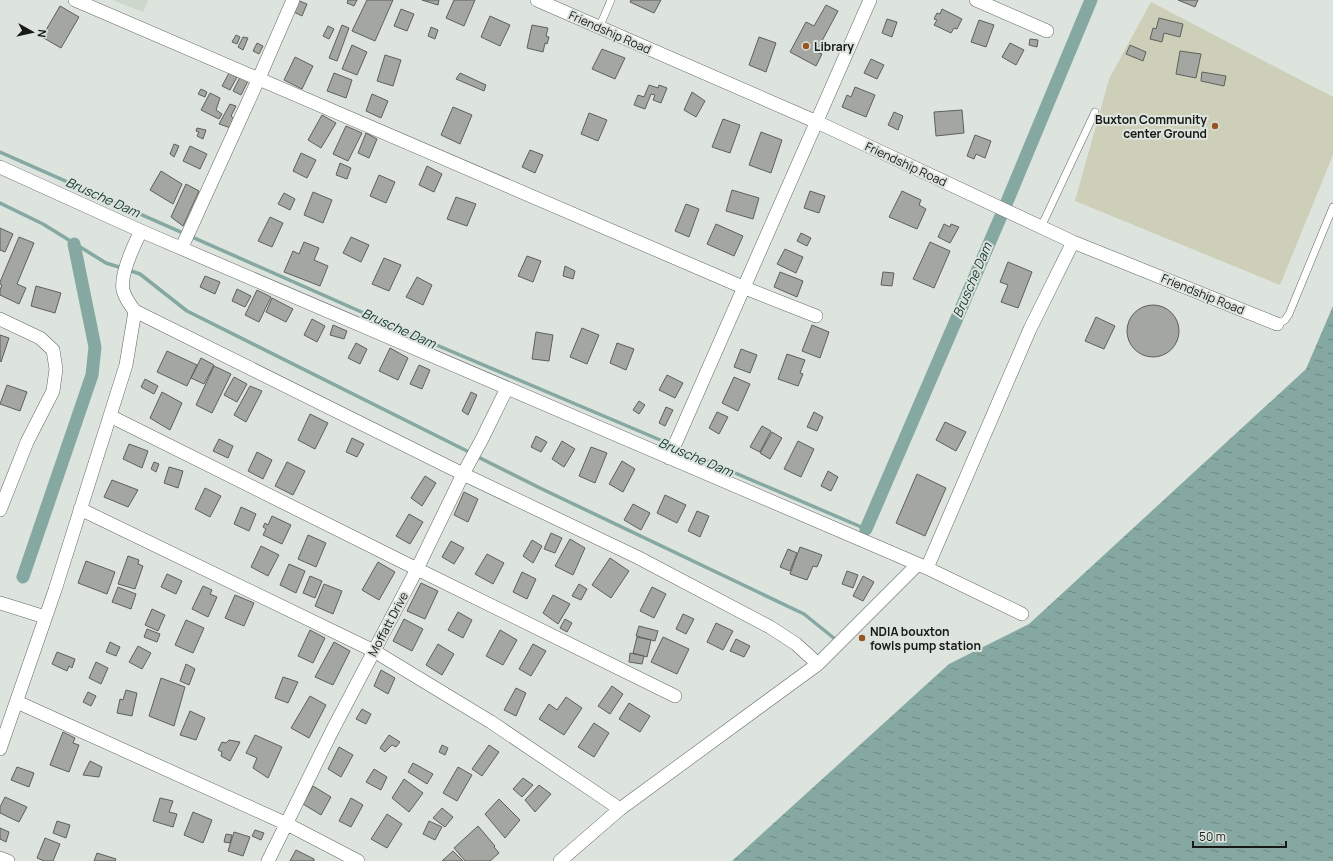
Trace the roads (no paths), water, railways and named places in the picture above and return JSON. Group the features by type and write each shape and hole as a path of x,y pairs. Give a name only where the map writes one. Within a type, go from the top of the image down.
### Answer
{"street":[{"path":"75,0 745,288 816,316"},
{"path":"182,248 293,0"},
{"name":"Friendship Road","path":"536,0 817,122 1073,242 1277,324"},
{"path":"673,450 870,0"},
{"path":"976,0 1047,31"},
{"path":"0,168 140,231 507,388 673,450 1022,614"},
{"path":"140,231 123,279 123,290 126,300 135,311 465,470 637,557 770,627 796,644 818,664"},
{"path":"560,861 620,809 818,664 922,567 1030,328 1073,242"},
{"path":"0,749 45,618 126,365 135,311"},
{"path":"0,319 40,338 53,350 56,369 53,391 27,442 0,510"},
{"name":"Moffatt Drive","path":"268,861 332,731 417,569 507,388"},
{"path":"110,416 675,696"},
{"path":"80,509 374,651 491,722 620,809"},
{"path":"0,603 45,618"},
{"path":"17,702 286,824 358,861"},
{"path":"0,858 8,861"}],"lane":[{"path":"600,28 611,0"},
{"path":"1041,227 1095,112"},
{"path":"1277,324 1285,320 1289,314 1333,207"}],"water":[{"path":"1333,306 1333,861 732,861 949,664 1029,624 1306,369"}],"waterway":[{"name":"Brusche Dam","path":"866,529 1004,209 1091,0"},
{"name":"Brusche Dam","path":"0,152 427,341 672,445"},
{"path":"0,203 43,224 106,263 122,268"},
{"path":"23,577 92,375 95,347 74,244"},
{"path":"128,270 140,274 187,311 471,453"},
{"name":"Brusche Dam","path":"677,448 866,529"},
{"path":"476,456 804,614 835,639"}],"place":[{"name":"Library","path":"806,46"},
{"name":"Buxton Community center Ground","path":"1215,126"},
{"name":"NDIA bouxton fowls pump station","path":"862,638"}]}
